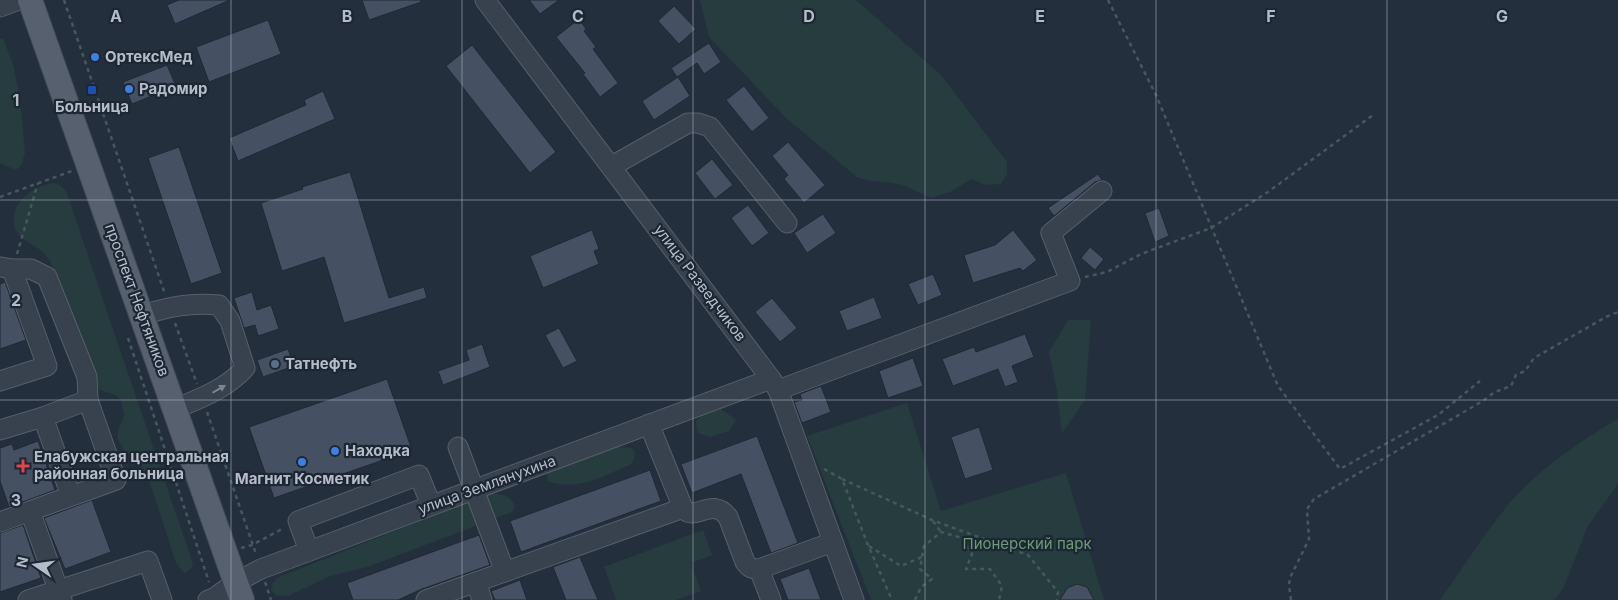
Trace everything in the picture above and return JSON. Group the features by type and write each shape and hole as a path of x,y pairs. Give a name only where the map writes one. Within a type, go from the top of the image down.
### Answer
{"main road":[{"name":"проспект Нефтяников","path":"30,0 239,591"}],"street":[{"path":"0,7 19,0"},
{"name":"улица Разведчиков","path":"485,0 612,166 774,384 854,600"},
{"path":"612,166 688,123 698,123 710,128 787,223"},
{"path":"1070,281 1051,233 1102,192"},
{"path":"0,381 47,366 6,268 31,269 47,277 87,377 88,400 116,480 30,511 1,518"},
{"name":"улица Землянухина","path":"208,600 239,591 261,569 649,424 1028,298 1070,281"},
{"path":"142,315 170,307 198,303 218,305 230,322 245,368 236,378 219,390 175,409"},
{"path":"0,430 88,400"},
{"path":"42,416 71,496"},
{"path":"649,424 683,508 688,513 693,514 711,507 724,512 728,517 745,562 751,568 759,569 833,542"},
{"path":"458,447 505,572"},
{"path":"310,551 298,521 419,475 431,505"},
{"path":"426,600 683,508"},
{"path":"30,511 61,595"},
{"path":"28,600 61,595 148,560 162,600"},
{"path":"759,569 771,600"},
{"path":"476,582 482,600"}],"path":[{"path":"1108,0 1156,95 1278,386 1340,469 1438,415 1480,381"},
{"path":"1070,281 1106,272 1141,254 1211,228 1268,192 1373,115"},
{"path":"0,197 73,170"},
{"path":"6,268 38,183"},
{"path":"1291,600 1290,578 1309,539 1307,509 1314,499 1481,402 1494,392 1511,386 1516,376 1525,371 1534,358 1618,312"},
{"path":"802,457 842,480 932,520 1028,555 1058,592 1056,600"},
{"path":"842,480 892,600"},
{"path":"932,520 941,532 962,538 972,554 966,569 990,569 1002,586 999,600"},
{"path":"202,562 252,544 298,521"},
{"path":"915,600 921,587 932,578 920,569 924,546 941,532"},
{"path":"868,545 901,566 922,557"}],"green space":[{"path":"700,0 856,0 941,75 1007,162 1007,174 1001,184 985,185 972,179 950,192 931,198 898,184 870,181 857,177 786,118 709,37"},
{"path":"0,39 3,39 13,64 20,98 25,153 21,165 16,170 0,163"},
{"path":"52,183 61,186 67,194 193,564 190,570 184,573 176,563 148,477 125,452 118,440 117,434 124,415 121,401 117,396 98,389 55,272 42,251 17,232 14,215 21,200 35,189"},
{"path":"1068,320 1091,320 1085,400 1062,433 1057,391 1049,352"},
{"name":"Пионерский парк","path":"907,403 941,511 1066,473 1104,600 871,600 807,436"},
{"path":"721,409 736,420 729,431 710,437 698,433 696,421 707,411"},
{"path":"1618,419 1618,484 1588,526 1563,589 1554,600 1440,600 1490,529 1518,494 1559,458"},
{"path":"605,448 632,448 635,453 634,460 630,465 580,484 569,485 548,481 547,474"},
{"path":"487,494 507,496 515,506 512,512 370,566 330,576 288,596 276,595 271,590 277,578"},
{"path":"703,530 712,555 691,563 701,591 676,600 616,600 604,567"}],"building":[{"path":"179,0 230,0 175,24 167,5"},
{"path":"362,0 421,0 421,2 369,20"},
{"path":"529,0 559,0 540,14"},
{"path":"674,6 696,29 679,44 658,21"},
{"path":"579,19 586,29 584,31 596,47 593,49 618,83 600,97 583,74 585,73 556,37"},
{"path":"268,20 281,54 209,82 196,47"},
{"path":"709,43 721,62 704,74 697,63 677,77 671,68"},
{"path":"472,45 556,152 530,173 446,66"},
{"path":"167,65 176,86 132,104 123,82"},
{"path":"678,77 690,96 654,120 642,101"},
{"path":"744,86 769,118 752,132 726,100"},
{"path":"323,91 335,119 238,161 229,138 306,105 304,100"},
{"path":"788,142 825,185 804,203 784,179 788,175 772,156"},
{"path":"179,147 222,273 191,284 148,158"},
{"path":"712,159 733,185 715,199 695,173"},
{"path":"350,172 389,298 424,287 427,298 344,323 324,257 282,271 261,203 303,189 302,187"},
{"path":"1098,174 1102,180 1095,182 1054,216 1048,208"},
{"path":"748,205 769,233 752,246 731,218"},
{"path":"1159,208 1169,236 1155,242 1145,213"},
{"path":"823,214 836,233 807,253 794,233"},
{"path":"592,230 599,249 594,251 599,264 543,288 530,256"},
{"path":"1013,230 1037,260 1023,271 1020,268 973,283 964,255 995,245"},
{"path":"1090,247 1104,259 1095,270 1081,258"},
{"path":"933,274 942,295 918,305 908,284"},
{"path":"5,282 26,340 0,349 0,284"},
{"path":"252,292 257,310 271,305 279,329 258,336 255,325 244,328 234,298"},
{"path":"874,297 882,318 847,331 839,311"},
{"path":"772,298 797,328 780,342 755,312"},
{"path":"559,328 577,361 563,368 545,335"},
{"path":"1025,334 1034,357 1012,366 1018,382 1005,387 998,369 953,386 942,359 974,347 976,352"},
{"path":"482,344 490,367 443,385 438,371 469,360 466,350"},
{"path":"288,349 294,366 263,377 257,360"},
{"path":"913,358 923,386 888,398 879,371"},
{"path":"387,379 412,450 274,498 249,427"},
{"path":"821,386 831,412 802,423 794,402 802,400 800,394"},
{"path":"979,427 993,470 965,479 951,437"},
{"path":"757,436 798,543 771,553 741,474 692,493 681,464"},
{"name":"Елабужская центральная районная больница","path":"38,441 55,490 9,507 0,481 0,448 12,444 14,450"},
{"path":"650,470 661,501 521,552 510,521"},
{"path":"92,500 111,552 65,569 44,518"},
{"path":"23,525 41,578 0,592 0,533"},
{"path":"479,535 490,565 422,589 398,600 353,600 347,583"},
{"path":"580,557 598,600 566,600 553,567"},
{"path":"809,568 821,600 788,600 780,579"},
{"path":"520,580 527,600 495,600 491,591"},
{"path":"1077,584 1087,587 1094,600 1060,600 1067,588"}],"place":[{"name":"ОртексМед","path":"95,57"},
{"name":"Радомир","path":"129,89"},
{"name":"Больница","path":"92,90"},
{"name":"Татнефть","path":"275,364"},
{"name":"Находка","path":"335,451"},
{"name":"Магнит Косметик","path":"302,462"},
{"name":"Елабужская центральная районная больница","path":"23,466"}]}
